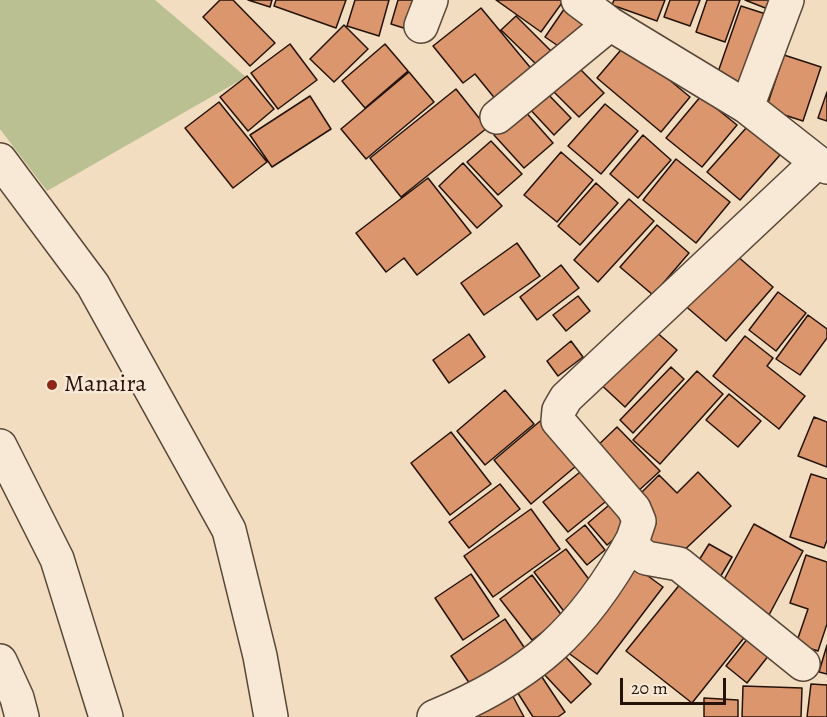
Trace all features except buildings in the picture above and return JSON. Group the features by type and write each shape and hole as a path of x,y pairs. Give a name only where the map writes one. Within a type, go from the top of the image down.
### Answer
{"street":[{"path":"434,717 502,686 547,653 580,621 615,573 633,539 639,521 634,509 558,421 559,410 566,398 822,165 747,107 610,24 578,0"},
{"path":"747,107 787,0"},
{"path":"496,117 610,24"},
{"path":"0,160 93,285 229,530 260,656 271,717"},
{"path":"0,446 57,559 106,717"},
{"path":"633,539 636,550 646,558 679,564 804,664"},
{"path":"0,661 17,698 22,717"}],"green space":[{"path":"0,0 155,0 246,77 47,191 0,129"}],"place":[{"name":"Manaira","path":"52,385"}]}
